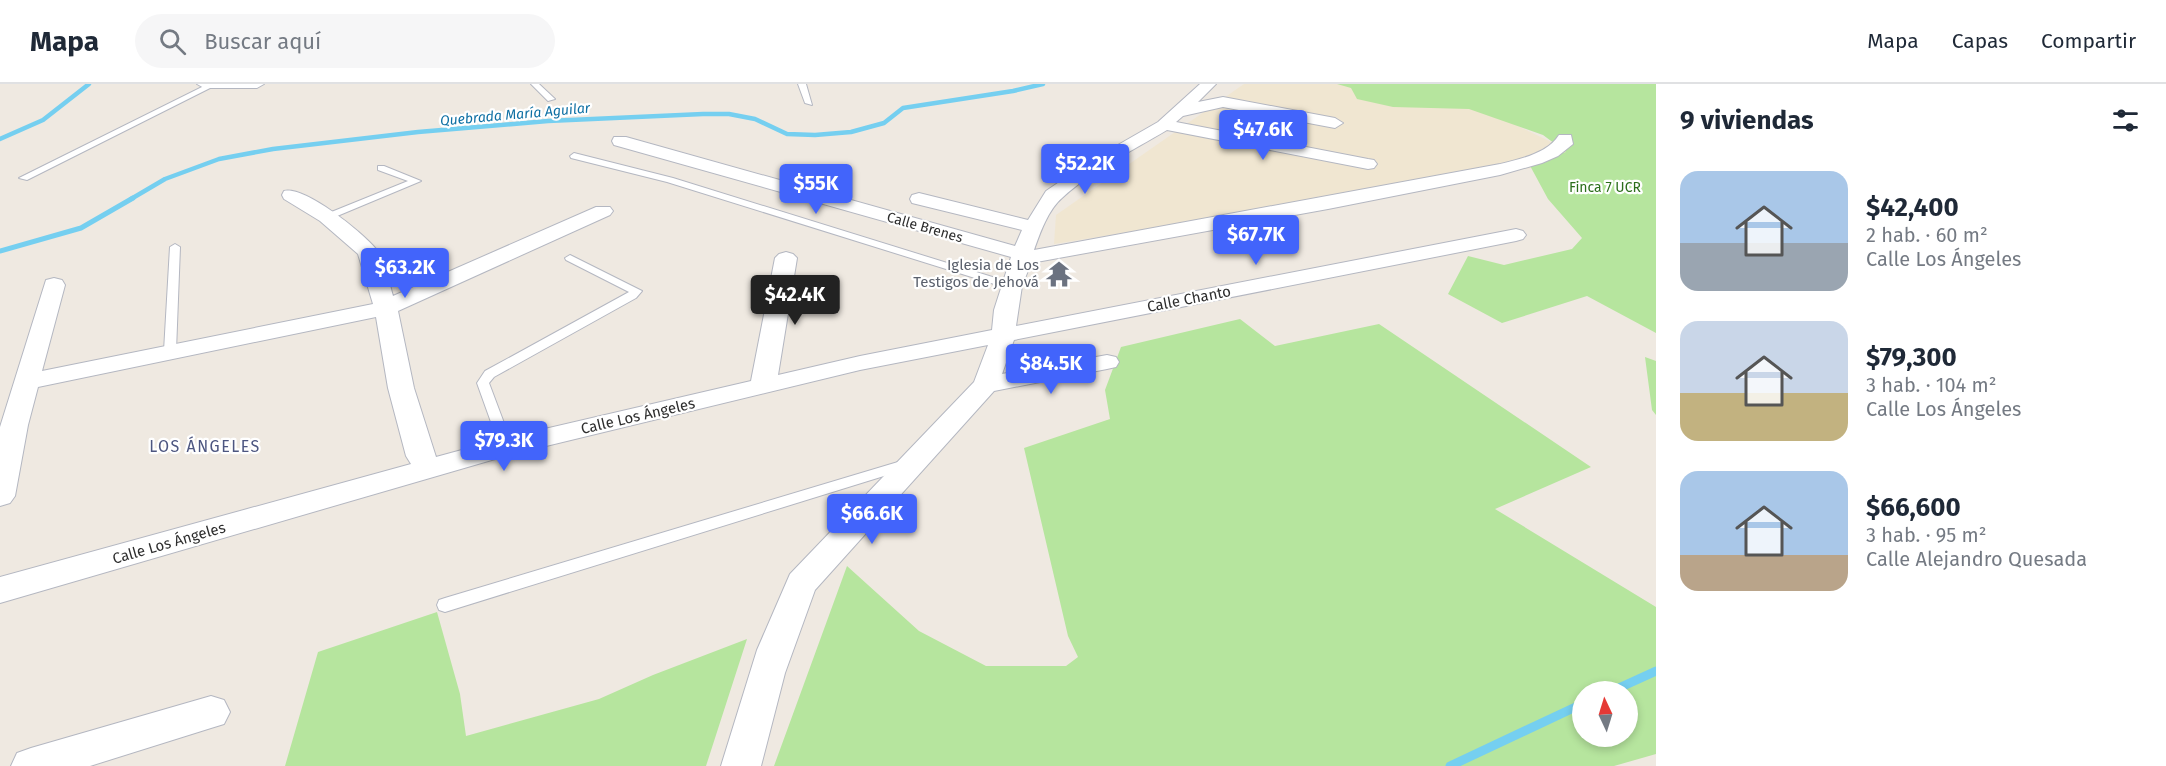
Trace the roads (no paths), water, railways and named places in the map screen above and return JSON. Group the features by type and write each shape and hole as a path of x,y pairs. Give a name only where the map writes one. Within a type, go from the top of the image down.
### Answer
{"street":[{"path":"208,85 258,84"},
{"path":"741,766 757,704 786,614 802,583 986,386 1003,336 1005,310 1011,286 1019,271 1021,257 1033,226 1053,195 1170,119 1209,84"},
{"path":"1170,119 1223,102 1335,123"},
{"path":"1170,119 1368,164"},
{"path":"1021,257 1317,207 1519,164 1556,151 1565,144 1565,139"},
{"name":"Calle Brenes","path":"620,141 1021,257"},
{"path":"291,195 327,217 368,252 386,308 401,388 420,456 430,470"},
{"path":"919,199 1033,226"},
{"path":"26,382 386,308 603,211"},
{"name":"Calle Chanto","path":"1003,336 1516,235"},
{"path":"763,387 786,258"},
{"path":"0,496 7,427 26,382 54,285"},
{"name":"Calle Los Ángeles","path":"0,590 507,447 860,363 1003,336"},
{"path":"986,386 1107,362"},
{"path":"31,766 211,712"}],"lane":[{"path":"535,84 551,99"},
{"path":"802,84 809,103"},
{"path":"24,178 208,85"},
{"path":"574,156 670,180 1011,286"},
{"path":"327,217 416,181 381,168"},
{"path":"170,351 175,247"},
{"path":"507,447 483,383 489,374 632,296 636,291 570,258"},
{"path":"445,605 916,462"}],"waterway":[{"path":"0,139 43,120 89,84"},
{"name":"Quebrada María Aguilar","path":"131,199 165,179 219,159 273,149 418,132 548,121 703,114 729,114 755,119 787,134 815,135 851,132 884,123 903,108 1013,91 1043,84"},
{"name":"Quebrada María Aguilar","path":"0,251 81,228 133,198"},
{"path":"1634,681 1656,671"},
{"path":"1450,766 1572,709"}],"place":[{"name":"Iglesia de Los Testigos de Jehová","path":"1059,274"}],"district":[{"name":"LOS ÁNGELES","path":"205,446"}],"park label":[{"name":"Finca 7 UCR","path":"1605,187"}]}
